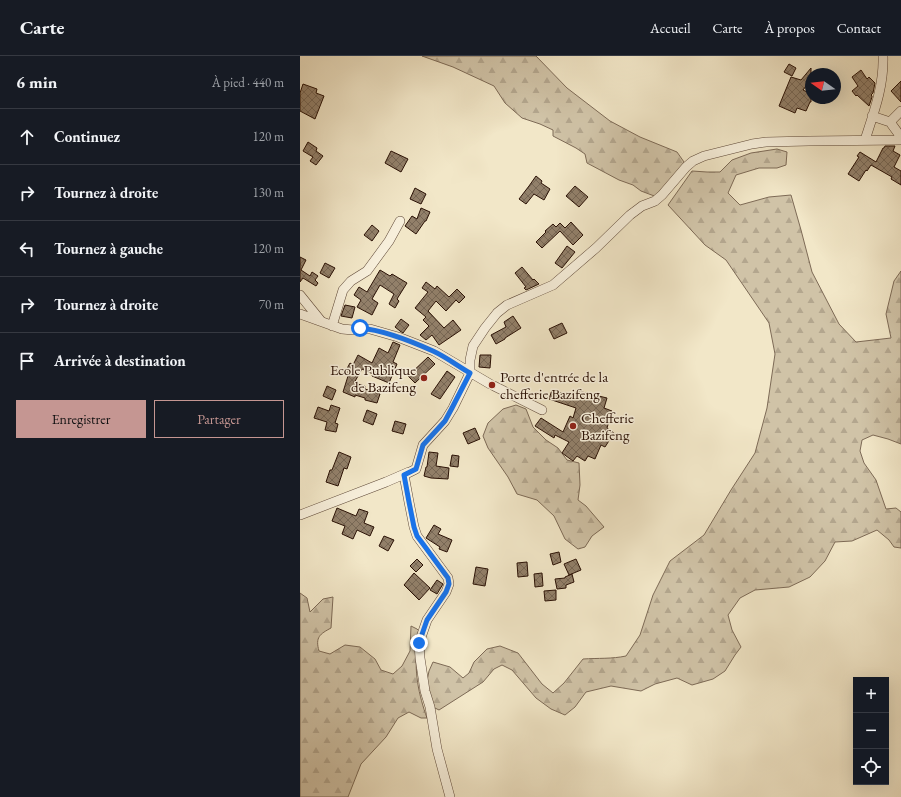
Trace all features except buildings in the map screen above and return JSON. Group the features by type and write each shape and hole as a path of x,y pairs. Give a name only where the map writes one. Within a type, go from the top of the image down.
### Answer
{"street":[{"path":"865,140 879,94 883,56"},
{"path":"890,122 901,111"},
{"path":"872,116 890,122 901,137"},
{"path":"450,797 437,749 430,707 425,691 419,643 427,620 446,592 449,584 448,578 417,536 404,475 416,469 423,445 445,421 470,373 470,360 473,346 485,328 497,313 507,305 553,285 596,248 630,215 642,206 655,201 662,195 693,161 704,156 766,142 901,140"},
{"path":"332,326 343,290 351,281 367,271 389,241 400,221"},
{"path":"300,295 321,321"},
{"path":"300,314 342,329 370,329 398,337 434,352 492,385 542,410"},
{"path":"300,515 416,469"}],"green space":[{"path":"422,56 536,56 567,88 610,121 640,137 677,152 684,162 679,172 657,197 641,191 633,185 619,180 587,163 585,154 553,136 553,130 522,118 505,103 494,86 453,67"},
{"path":"777,149 787,152 786,165 777,168 759,168 736,175 728,193 740,205 769,197 791,195 812,272 839,324 856,342 891,338 886,314 894,281 901,271 901,444 873,435 862,440 860,451 864,463 876,480 886,509 896,508 901,512 901,548 894,547 889,540 877,530 852,541 835,542 825,561 810,577 789,587 755,590 740,598 728,615 732,630 741,647 725,671 713,679 692,685 677,678 655,684 641,691 611,686 586,692 575,707 565,715 551,709 536,698 512,670 502,665 494,669 483,682 439,710 433,707 427,681 433,662 450,667 463,678 469,673 474,662 487,649 500,646 518,653 542,684 553,693 564,683 583,659 626,656 640,635 653,595 670,561 704,535 755,453 767,408 775,354 769,323 726,260 705,245 668,205 692,171 720,172 732,160 751,153"},
{"path":"516,405 526,409 533,427 546,440 558,448 567,460 579,463 580,485 578,500 586,506 604,527 592,536 585,547 578,549 565,539 554,516 537,500 517,494 508,477 488,448 483,436 488,423 503,409"},
{"path":"300,593 307,598 310,612 323,599 333,597 331,628 319,636 319,651 330,654 345,645 360,647 375,659 381,670 393,674 402,666 410,651 411,626 422,634 418,646 416,664 419,692 427,718 421,718 409,712 398,718 386,737 361,764 348,797 300,797"}],"place":[{"name":"Ecole Publique de Bazifeng","path":"424,378"},
{"name":"Porte d'entrée de la chefferie Bazifeng","path":"492,385"},
{"name":"Chefferie Bazifeng","path":"573,426"}],"route":[{"path":"360,328 370,329 398,337 434,352 470,373 445,421 423,445 416,469 404,475 417,536 436,560 448,578 449,584 446,592 427,620 419,643"}]}
